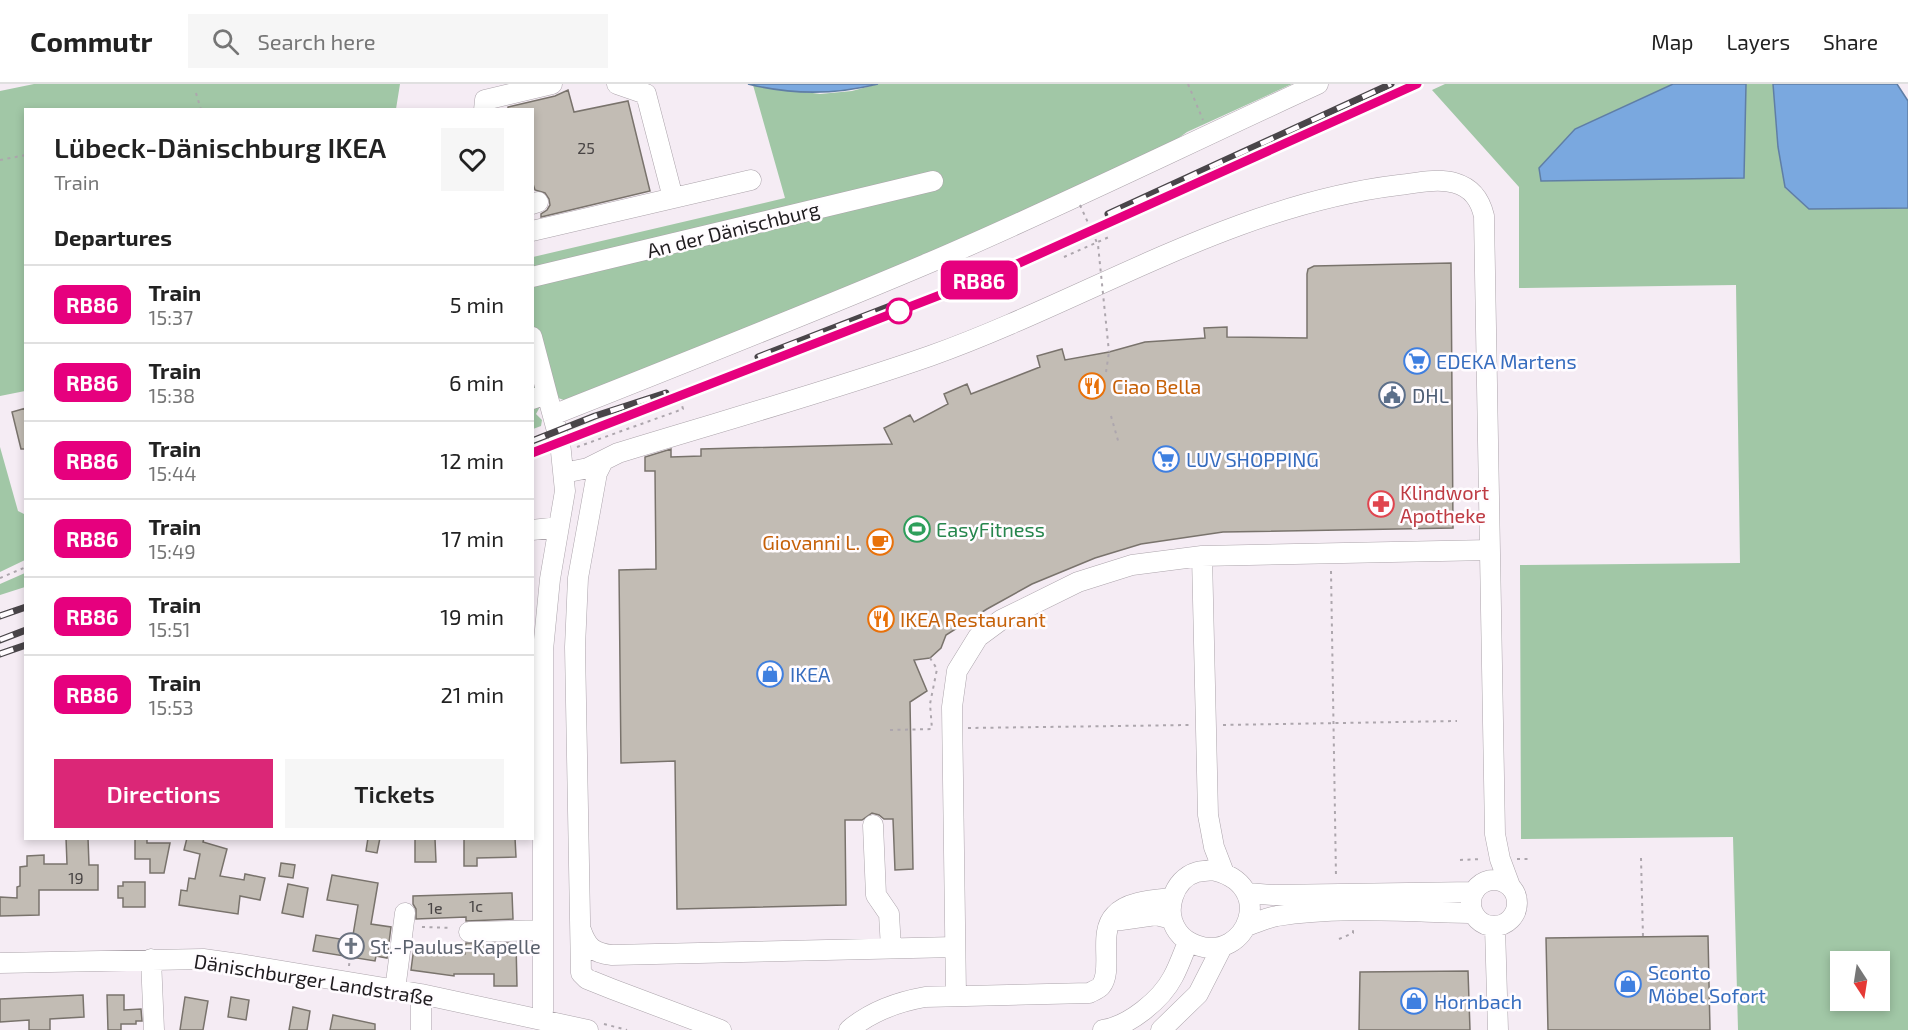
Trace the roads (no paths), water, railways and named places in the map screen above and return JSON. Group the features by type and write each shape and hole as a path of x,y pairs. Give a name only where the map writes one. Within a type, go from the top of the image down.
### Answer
{"street":[{"path":"482,98 506,89 552,84"},
{"path":"617,84 646,94 673,198"},
{"path":"553,415 931,262 1105,184 1318,84"},
{"path":"534,231 751,180"},
{"name":"An der Dänischburg","path":"534,278 933,181"},
{"path":"564,473 588,468 626,450 824,392 933,355 1258,217 1315,200 1375,188 1454,182 1473,191 1481,204 1484,216 1495,834 1500,859 1510,886 1515,892 1517,903 1512,919 1495,927 1487,926 1479,921 1473,913 1471,904 1479,887 1495,834"},
{"path":"534,352 540,396 553,415 562,452 565,491 546,613 543,650 542,1019"},
{"path":"603,461 597,473 578,578 575,647 581,974 587,979 721,1030"},
{"path":"534,530 559,527"},
{"path":"956,995 952,707 957,671 978,637 1001,620 1078,582 1132,565 1202,556 1490,550"},
{"path":"1202,556 1208,815 1214,847 1224,873"},
{"path":"1197,872 1208,815"},
{"path":"873,825 876,895 889,914 891,948"},
{"path":"1161,1030 1198,994 1222,947 1240,935 1246,926 1249,912 1248,893 1235,879 1224,873 1211,870 1197,872 1182,882 1172,898 1170,908 1172,919 1180,935 1188,942 1205,948 1222,947"},
{"path":"1246,926 1275,916 1353,912 1395,906 1425,893 1479,887 1497,880 1510,886"},
{"path":"1248,893 1273,896 1336,893 1395,906 1473,913"},
{"path":"1305,913 1313,906 1314,894"},
{"path":"849,1030 875,1013 909,1000 956,995 1089,993 1101,987 1106,976 1108,926 1115,914 1148,901 1172,898"},
{"path":"1108,926 1138,916 1156,915 1172,919"},
{"path":"395,990 405,919"},
{"path":"1495,927 1497,1030"},
{"path":"460,930 543,930"},
{"path":"581,930 588,946 597,954 612,955 955,947"},
{"path":"1103,1030 1130,1020 1148,1006 1172,979 1188,942"},
{"path":"151,959 154,1030"},
{"name":"Dänischburger Landstraße","path":"0,963 202,959 246,964 421,994 588,1030"},
{"path":"421,994 421,1030"}],"water":[{"path":"748,84 878,84 829,92 797,92"},
{"path":"1673,84 1746,84 1744,178 1541,181 1539,168 1575,129"},
{"path":"1773,84 1897,84 1908,101 1908,208 1809,209 1785,187 1778,147"}],"railway":[{"path":"1108,214 1391,84"},
{"path":"534,452 997,273 1417,84"},
{"path":"758,357 898,303"},
{"path":"534,440 595,416 666,393"},
{"path":"0,616 24,608"},
{"path":"0,640 24,631"},
{"path":"0,654 24,646"}],"train":[{"name":"RB86","path":"534,452 997,273 1417,84"}],"place":[{"name":"EDEKA Martens","path":"1417,361"},
{"name":"Ciao Bella","path":"1092,386"},
{"name":"DHL","path":"1392,395"},
{"name":"LUV SHOPPING","path":"1166,459"},
{"name":"Klindwort Apotheke","path":"1381,504"},
{"name":"EasyFitness","path":"917,529"},
{"name":"Giovanni L.","path":"880,542"},
{"name":"IKEA Restaurant","path":"881,619"},
{"name":"IKEA","path":"770,674"},
{"name":"St.-Paulus-Kapelle","path":"351,946"},
{"name":"Sconto Möbel Sofort","path":"1628,984"},
{"name":"Hornbach","path":"1414,1001"}]}
